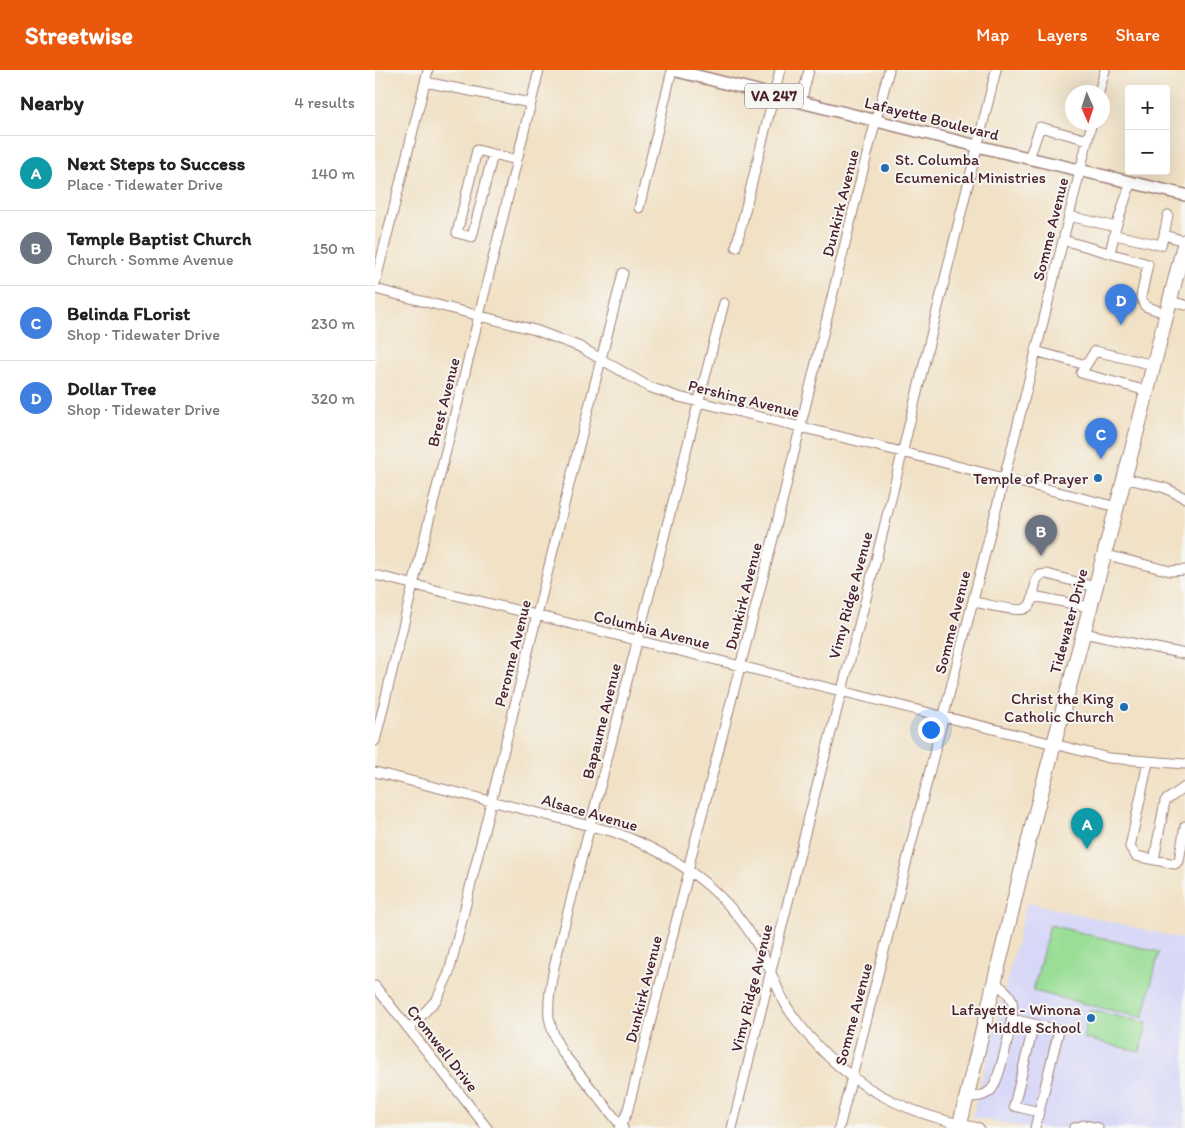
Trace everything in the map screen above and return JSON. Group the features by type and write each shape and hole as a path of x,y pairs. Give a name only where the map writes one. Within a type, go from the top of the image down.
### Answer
{"highway":[{"name":"Tidewater Drive","path":"959,1126 1054,744 1185,241"}],"main road":[{"name":"Lafayette Boulevard","path":"672,70 1185,196"}],"street":[{"path":"375,284 428,70"},
{"name":"Brest Avenue","path":"375,741 539,70"},
{"path":"639,208 672,70"},
{"path":"737,246 780,70"},
{"path":"801,102 809,70"},
{"name":"Dunkirk Avenue","path":"621,1127 627,1113 801,428 889,70"},
{"name":"Vimy Ridge Avenue","path":"732,1128 903,452 996,70"},
{"path":"1101,85 1105,70"},
{"path":"425,82 530,103"},
{"path":"1029,158 1040,127 1088,140"},
{"name":"Somme Avenue","path":"839,1128 944,718 1090,130"},
{"path":"493,154 472,237 457,234 477,150 493,154 517,160"},
{"path":"1110,253 1131,182"},
{"path":"1069,216 1161,245 1168,215"},
{"path":"1164,235 1185,241"},
{"path":"1063,240 1148,264 1141,297 1145,306 1168,307 1185,305"},
{"name":"Peronne Avenue","path":"409,1029 437,999 449,973 623,273"},
{"name":"Pershing Avenue","path":"375,290 535,330 580,347 649,387 679,398 903,452 1117,507"},
{"name":"Bapaume Avenue","path":"621,1127 562,1052 556,1041 549,1018 551,990 590,826 724,302"},
{"path":"1147,391 1081,373 1095,351 1154,365"},
{"path":"1035,352 1086,365"},
{"path":"1124,478 1165,488 1185,498"},
{"path":"1103,554 1170,571 1185,570"},
{"name":"Columbia Avenue","path":"375,574 1109,758 1185,764"},
{"path":"973,602 1016,610 1024,609 1031,603 1035,581 1040,575 1047,574 1095,586"},
{"path":"1033,596 1089,607"},
{"path":"1083,632 1185,654"},
{"path":"1148,762 1130,846 1136,856 1175,864 1179,862 1185,826"},
{"name":"Alsace Avenue","path":"375,772 590,826 634,840 659,851 689,869 721,898 759,949 775,985 791,1012 814,1042 852,1077 877,1094 921,1114 959,1126 979,1128"},
{"path":"1154,860 1165,801 1185,787"},
{"path":"966,1096 985,1094 996,1084 1012,1019 1013,1003 1010,996 995,982"},
{"name":"Cromwell Drive","path":"375,986 487,1128"},
{"path":"1012,1019 1059,1030 1035,1128"},
{"path":"1034,1024 1014,1106 1039,1112"},
{"path":"1074,1128 1084,1125 1098,1128"}],"shaded area":[{"name":"Lafayette - Winona Middle School","path":"1027,902 1183,939 1185,937 1185,1128 1030,1128 972,1117"}],"green space":[{"path":"1050,925 1159,952 1143,1018 1033,991"},
{"path":"1090,1010 1147,1023 1140,1052 1083,1038"}],"place":[{"name":"St. Columba Ecumenical Ministries","path":"885,168"},
{"name":"Dollar Tree","path":"1121,325"},
{"name":"Belinda FLorist","path":"1101,459"},
{"name":"Temple of Prayer","path":"1098,478"},
{"name":"Temple Baptist Church","path":"1041,556"},
{"name":"Christ the King Catholic Church","path":"1124,707"},
{"name":"Next Steps to Success","path":"1087,849"},
{"name":"Lafayette - Winona Middle School","path":"1091,1018"}]}
